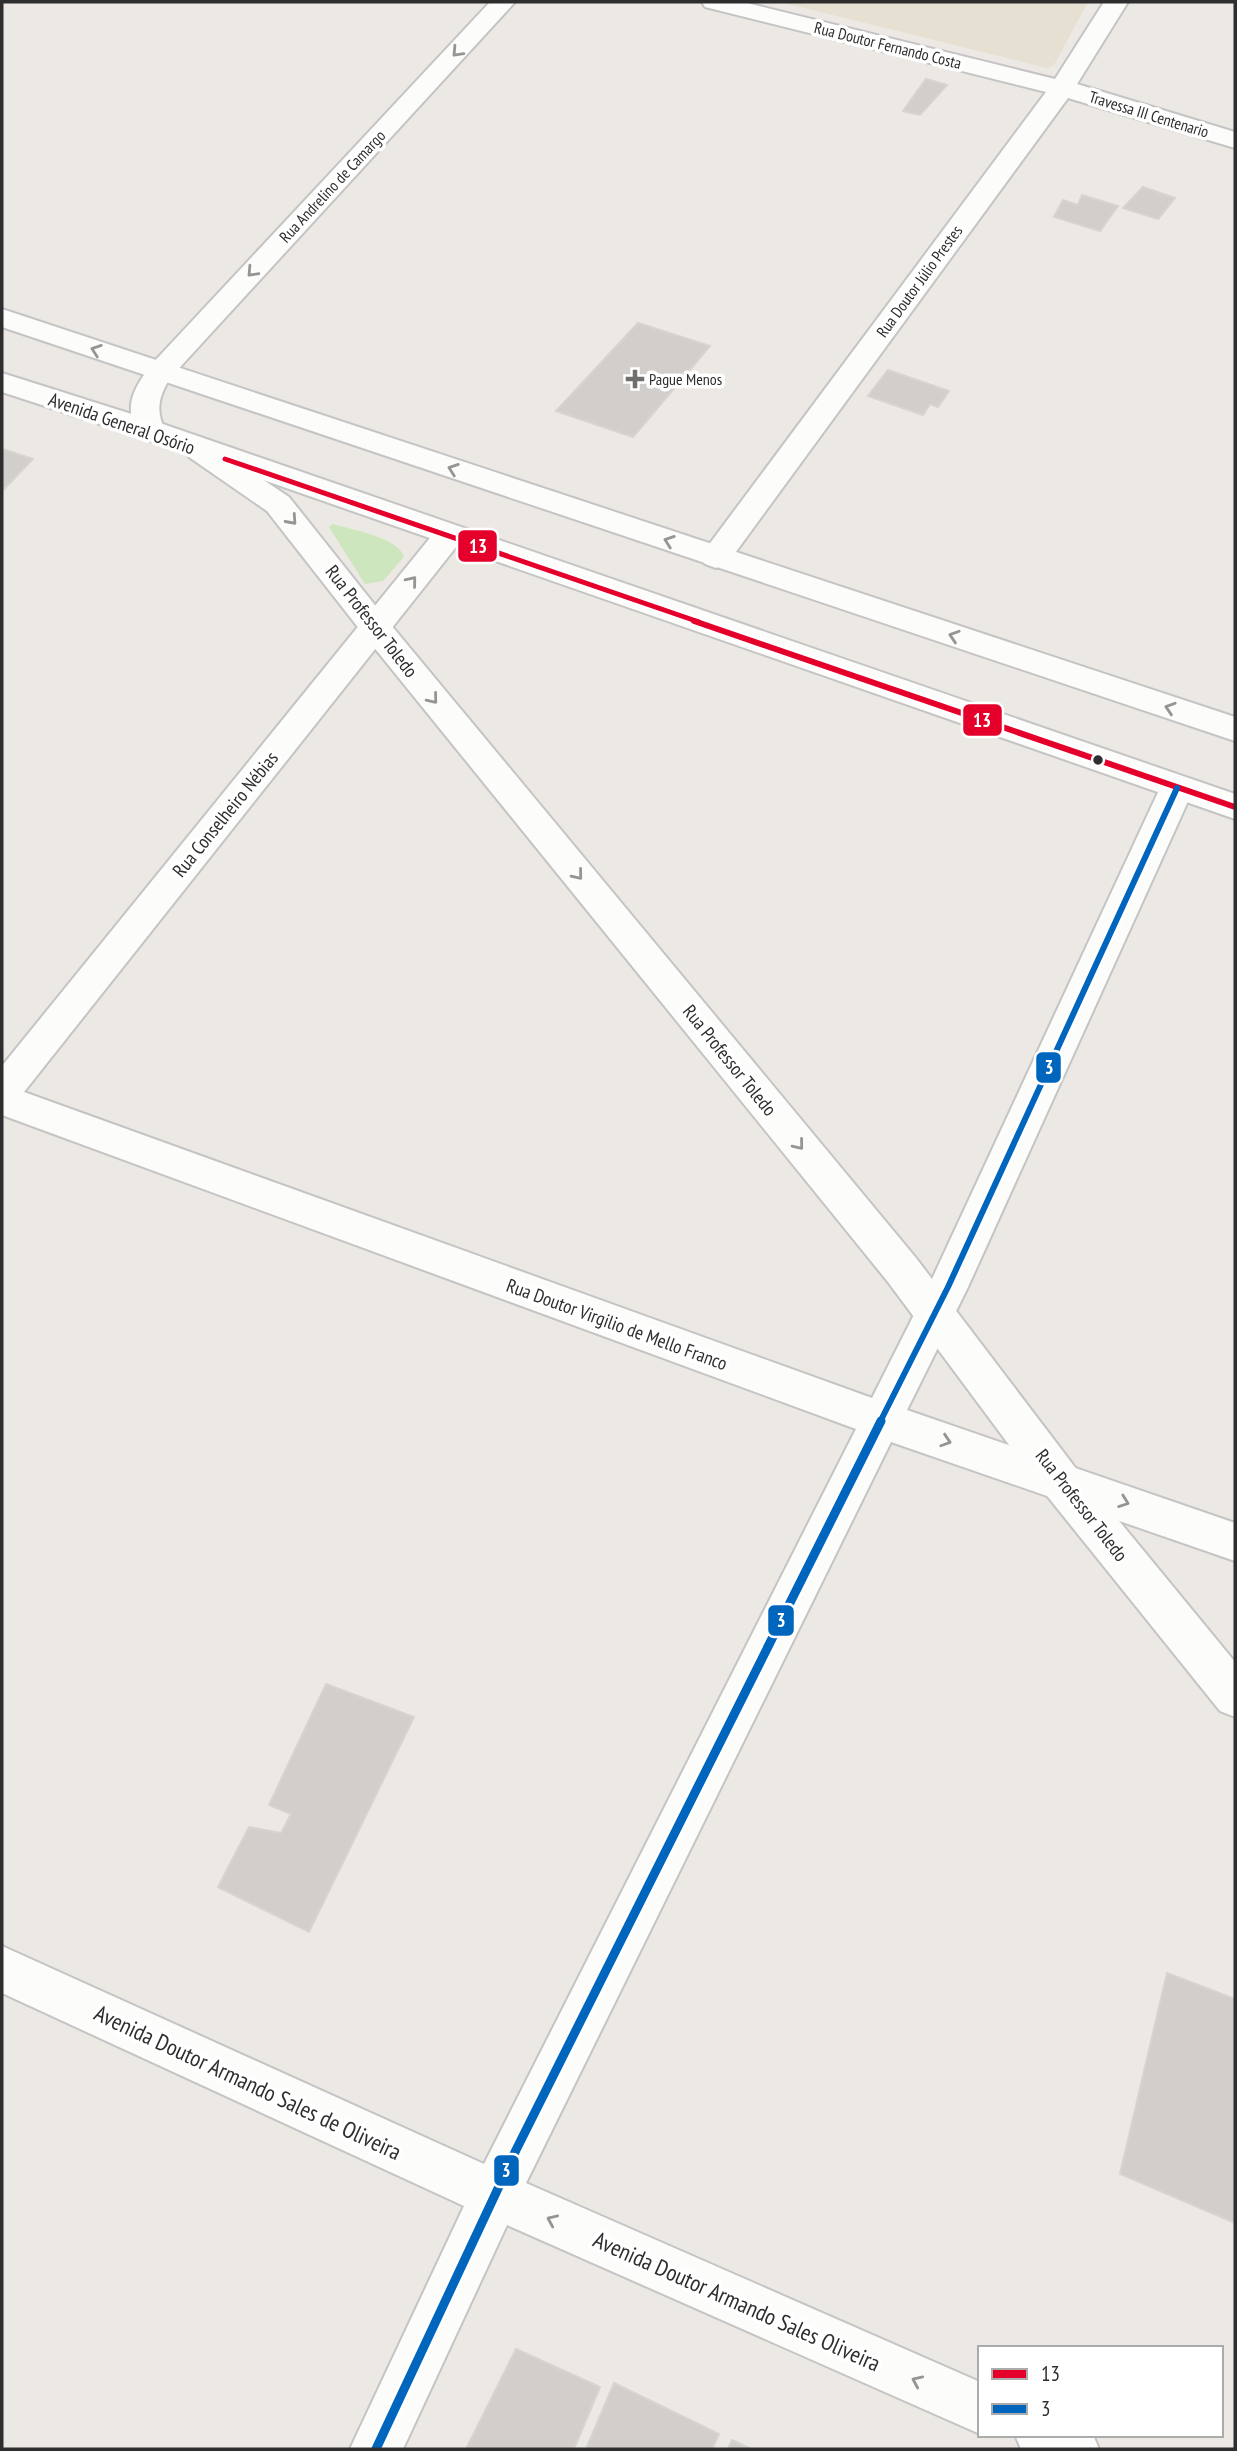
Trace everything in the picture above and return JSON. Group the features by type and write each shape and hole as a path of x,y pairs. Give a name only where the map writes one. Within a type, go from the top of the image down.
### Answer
{"street":[{"name":"Rua Andrelino de Camargo","path":"150,430 143,418 142,405 144,395 160,371 503,2"},
{"name":"Rua Doutor Fernando Costa","path":"714,2 1062,88"},
{"name":"Rua Doutor Júlio Prestes","path":"716,557 1062,88 1116,2"},
{"name":"Travessa III Centenario","path":"1062,88 1235,140"},
{"path":"2,318 1235,729"},
{"name":"Avenida General Osório","path":"2,382 150,430 199,450 1235,807"},
{"name":"Rua Professor Toledo","path":"199,450 278,504 300,529 375,627 935,1312 1059,1479 1235,1696"},
{"name":"Rua Conselheiro Nébias","path":"2,1093 449,535"},
{"path":"376,2449 495,2195 935,1312 1177,788"},
{"name":"Rua Doutor Virgilio de Mello Franco","path":"2,1100 881,1420 1059,1479 1235,1542"},
{"name":"Avenida Doutor Armando Sales de Oliveira","path":"2,1969 495,2195"},
{"name":"Avenida Doutor Armando Sales Oliveira","path":"495,2195 978,2407"},
{"path":"1046,2437 1073,2449"}],"shaded area":[{"path":"780,2 1088,2 1054,65 1047,68"}],"green space":[{"path":"333,524 384,539 400,550 404,557 383,581 365,584 329,527"}],"building":[{"path":"926,79 947,85 920,115 903,111"},
{"path":"1143,187 1175,198 1158,219 1123,208"},
{"path":"1082,195 1118,206 1100,231 1054,217 1063,200 1078,205"},
{"name":"Pague Menos","path":"638,323 710,346 633,437 556,411"},
{"path":"888,370 949,391 938,407 930,404 923,415 868,396"},
{"path":"2,449 33,459 2,491"},
{"path":"326,1684 414,1717 309,1932 218,1887 249,1827 281,1833 291,1814 269,1805"},
{"path":"1167,1973 1235,1999 1235,2223 1120,2174"},
{"path":"516,2349 600,2387 574,2449 466,2449"},
{"path":"614,2383 719,2434 712,2449 586,2449"},
{"path":"732,2440 751,2449 728,2449"}],"transit line":[{"name":"13","path":"225,459 1235,807"},
{"name":"3","path":"376,2449 516,2150 948,1287 1177,788"}],"place":[{"name":"Pague Menos","path":"635,379"}]}
